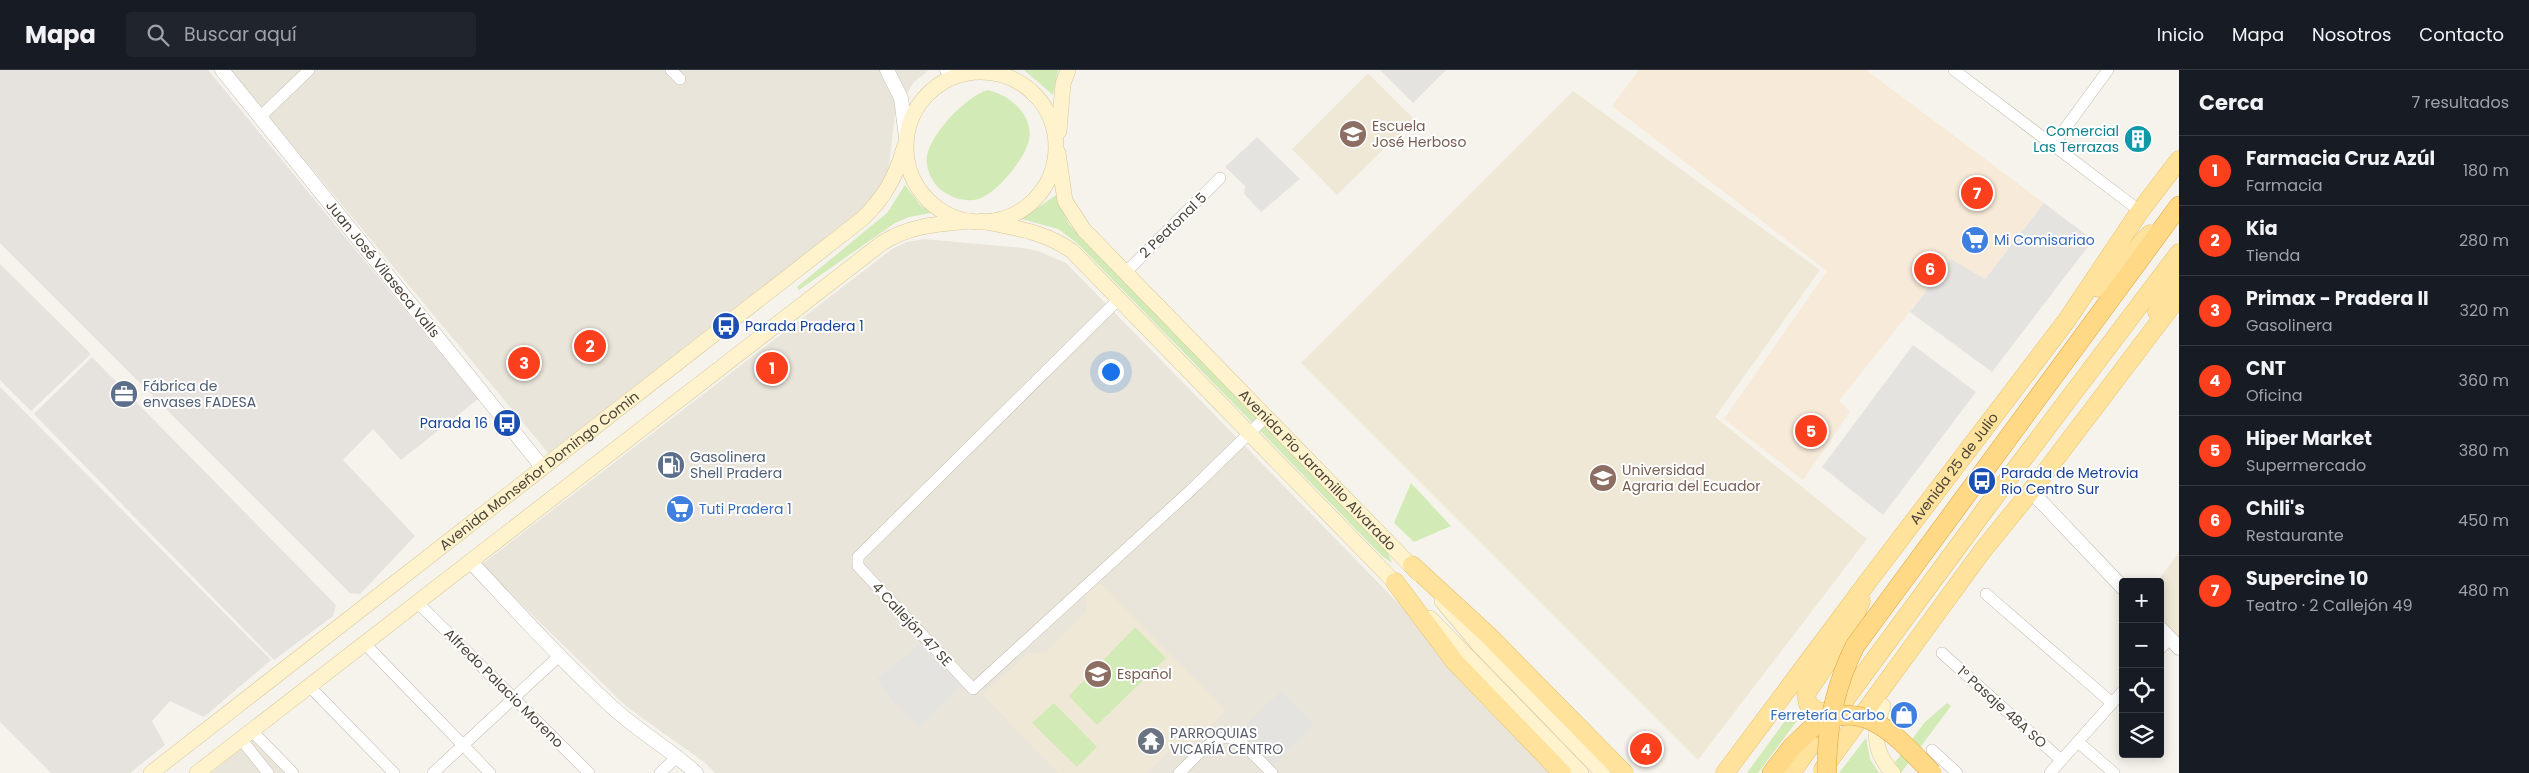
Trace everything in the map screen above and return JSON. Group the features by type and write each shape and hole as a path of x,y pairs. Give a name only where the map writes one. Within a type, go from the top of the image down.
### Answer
{"highway":[{"path":"1827,773 1828,743 1833,702 1842,672 1855,646 2179,206"},
{"path":"1772,773 1792,747 1810,730 1826,720 1844,716 1865,718 1888,730 1932,773"}],"main road":[{"path":"1058,135 1049,110 1032,90 1009,76 981,71 946,82 930,95 916,111 905,143 909,175 927,201 938,210 954,218 976,221 1011,213 1030,200 1046,182 1058,153 1063,84 1068,70"},
{"name":"Avenida Monseñor Domingo Comin","path":"151,773 862,218 885,194 900,164 905,143"},
{"name":"Avenida Pío Jaramillo Alvarado","path":"1058,153 1062,190 1068,208 1084,230 1412,565 1489,656 1603,773"},
{"name":"Avenida 25 de Julio","path":"1723,771 2067,320 2140,211 2179,160"},
{"path":"2067,320 2179,206"},
{"name":"Avenida Monseñor Domingo Comin","path":"197,773 889,238 917,227 976,221"},
{"name":"Avenida Pío Jaramillo Alvarado","path":"976,221 1041,234 1056,240 1072,251 1580,773"},
{"path":"1791,773 1984,511 2179,253"},
{"path":"2141,347 2179,267"},
{"path":"1819,773 1983,550 2031,491 2179,296"},
{"path":"1872,576 1848,632 1808,689 1806,699 1815,712 1825,712 1860,679 1983,550"},
{"path":"1412,565 1488,634 1624,773"},
{"path":"1395,582 1455,662 1562,773"},
{"path":"1893,773 1882,760 1875,741 1878,721 1899,665"}],"street":[{"name":"Juan José Vilaseca Valls","path":"222,70 543,468"},
{"path":"260,117 309,70"},
{"path":"672,70 680,79"},
{"path":"887,70 901,98 905,143"},
{"path":"947,70 981,71"},
{"path":"1954,70 2140,211"},
{"path":"2053,146 2108,70"},
{"name":"2 Peatonal 5","path":"1126,272 1220,178"},
{"name":"4 Callejón 47 SE","path":"1119,299 858,557 858,566 973,689 1191,490 1249,433"},
{"path":"1249,433 1267,416"},
{"path":"2031,491 2119,584"},
{"path":"470,562 559,656 614,708 678,756 696,773"},
{"path":"1986,594 2112,703"},
{"name":"Alfredo Palacio Moreno","path":"418,603 515,697 589,773"},
{"path":"2164,632 2175,643"},
{"path":"365,644 490,773"},
{"name":"1° Pasaje 48A SO","path":"1942,653 2061,760"},
{"path":"433,773 559,656"},
{"path":"310,687 394,773"},
{"path":"2050,773 2119,695"},
{"path":"246,735 268,773"},
{"path":"246,735 293,773"},
{"path":"1179,773 1213,741 1224,737 1237,739 1272,773"},
{"path":"2078,742 2114,773"},
{"path":"1932,750 1956,773"},
{"path":"660,773 678,756"}],"shaded area":[{"path":"0,70 208,70 478,399 401,460 373,429 343,460 415,536 360,594 350,593 0,243"},
{"path":"230,70 929,70 914,82 895,114 888,175 876,196 832,235 549,454"},
{"path":"1380,70 1446,70 1413,103"},
{"path":"1639,70 1866,70 2044,203 1984,280 1951,260 1839,401 1850,412 1803,480 1724,419 1827,271 1612,106"},
{"name":"Escuela José Herboso","path":"1368,73 1414,119 1337,195 1292,149"},
{"name":"Universidad Agraria del Ecuador","path":"1573,91 1820,270 1715,417 1867,539 1698,760 1301,363"},
{"path":"1257,137 1300,179 1261,212 1244,194 1245,186 1225,167"},
{"path":"2044,203 2093,240 1992,372 1910,312 1951,259 1985,279"},
{"path":"924,239 1023,248 1038,251 1066,263 1407,612 1476,698 1551,773 715,773 704,762 627,707 481,565 892,249 907,242"},
{"path":"0,264 91,354 31,411 0,380"},
{"path":"1913,345 1976,392 1883,515 1822,467"},
{"path":"92,357 336,605 333,616 274,660 34,414"},
{"path":"0,387 271,660 204,717 170,701 152,721 165,745 130,773 51,773 0,722"},
{"path":"2179,552 2179,638 2164,621 2164,578 2160,578"},
{"name":"Español","path":"1099,582 1226,711 1189,748 1174,747 1147,773 1058,773 983,695 1028,653 1045,653 1086,612 1087,594"},
{"path":"921,644 961,685 919,728 892,701 877,678"},
{"path":"1281,691 1314,725 1272,766 1239,732"},
{"path":"252,740 285,773 211,773"}],"green space":[{"path":"1024,70 1058,70 1053,95"},
{"path":"987,90 1004,96 1024,114 1030,131 1029,140 1017,165 995,189 976,199 967,200 952,197 940,189 933,181 927,166 927,156 935,137 951,117 969,100"},
{"path":"905,185 920,205 931,213 909,217 895,223 799,290 797,287 887,213"},
{"path":"1056,195 1069,224 1082,239 1240,398 1387,551 1392,563 1382,556 1077,243 1058,229 1022,219"},
{"path":"1411,483 1451,526 1414,542 1394,523"},
{"path":"1135,627 1166,658 1097,725 1069,696"},
{"path":"1054,703 1097,747 1077,767 1032,723"},
{"path":"1947,703 1951,706 1901,773 1887,773 1925,722"},
{"path":"1790,714 1797,721 1758,773 1747,773"},
{"path":"1866,738 1870,759 1879,773 1839,773"}],"place":[{"name":"Escuela José Herboso","path":"1353,134"},
{"name":"Comercial Las Terrazas","path":"2138,139"},
{"name":"Supercine 10","path":"1977,193"},
{"name":"Mi Comisariao","path":"1975,240"},
{"name":"Chili's","path":"1930,269"},
{"name":"Parada Pradera 1","path":"726,326"},
{"name":"Kia","path":"590,346"},
{"name":"Primax - Pradera II","path":"524,363"},
{"name":"Farmacia Cruz Azúl","path":"772,368"},
{"name":"Fábrica de envases FADESA","path":"124,394"},
{"name":"Parada 16","path":"507,423"},
{"name":"Hiper Market","path":"1811,431"},
{"name":"Gasolinera Shell Pradera","path":"671,465"},
{"name":"Universidad Agraria del Ecuador","path":"1603,478"},
{"name":"Parada de Metrovia Rio Centro Sur","path":"1982,481"},
{"name":"Tuti Pradera 1","path":"680,509"},
{"name":"Español","path":"1098,674"},
{"name":"Ferretería Carbo","path":"1904,715"},
{"name":"PARROQUIAS VICARÍA CENTRO","path":"1151,741"},
{"name":"CNT","path":"1646,749"}]}
